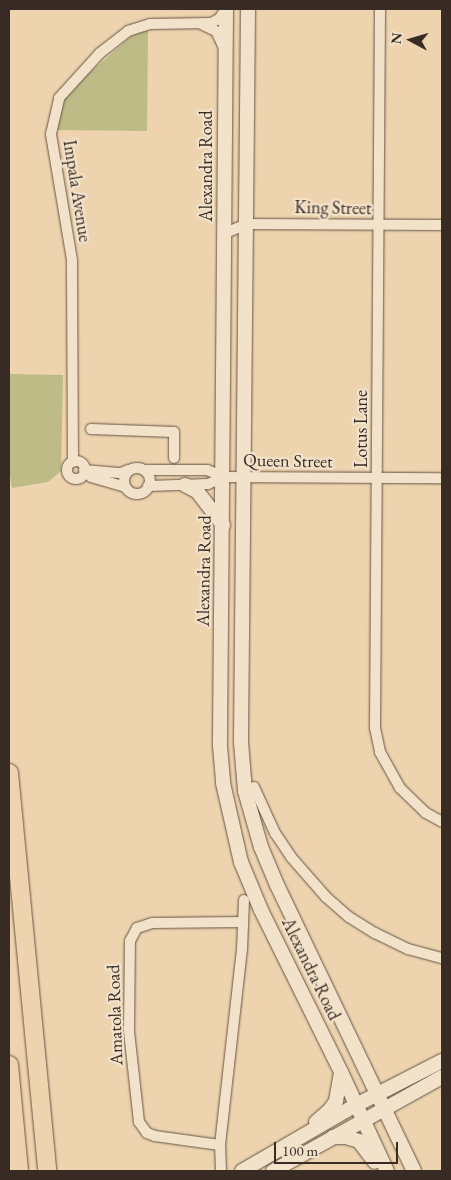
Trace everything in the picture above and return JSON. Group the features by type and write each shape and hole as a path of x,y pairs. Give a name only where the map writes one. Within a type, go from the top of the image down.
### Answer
{"highway":[{"path":"9,773 48,1171"},
{"path":"9,1065 20,1171"}],"main road":[{"name":"Alexandra Road","path":"226,9 224,476 220,746 228,810 241,862 261,910 341,1072 387,1171"},
{"name":"Alexandra Road","path":"248,9 247,224 242,477 241,742 245,791 261,846 277,885 414,1171"},
{"path":"185,485 197,491 223,525"},
{"path":"242,1171 356,1105 442,1060"},
{"path":"284,1146 330,1110 336,1099 341,1072"},
{"path":"275,1171 332,1137 442,1077"},
{"path":"332,1137 346,1137 359,1141 381,1171"}],"street":[{"path":"203,25 219,19 226,9"},
{"name":"Lotus Lane","path":"380,9 374,707 378,745 392,776 406,795 426,813 442,822"},
{"name":"Impala Avenue","path":"73,462 72,260 51,134 56,107 59,98 68,87 100,54 128,30 150,24 203,25"},
{"path":"203,25 216,31 226,54"},
{"name":"King Street","path":"225,233 247,224 442,225"},
{"path":"91,429 174,432 174,458"},
{"path":"83,473 81,464 73,462 67,469 68,475 74,479 83,473 121,473 138,468 144,470 207,470 224,476"},
{"path":"125,487 124,480 130,470"},
{"path":"83,473 106,479 137,493 145,490 148,486 148,476 144,470"},
{"path":"148,486 208,484 224,476"},
{"name":"Queen Street","path":"224,476 376,479 442,478"},
{"path":"254,786 275,833 291,857 326,897 349,917 375,933 408,949 442,958"},
{"path":"221,1171 220,1146 242,950 244,900"},
{"name":"Amatola Road","path":"220,1146 155,1136 147,1133 139,1122 129,1031 130,941 137,928 152,923 243,922"}],"shaded area":[{"path":"148,30 147,131 57,130 63,100 71,89 135,33"},
{"path":"9,374 63,375 61,471 48,482 12,488 9,468"}]}
